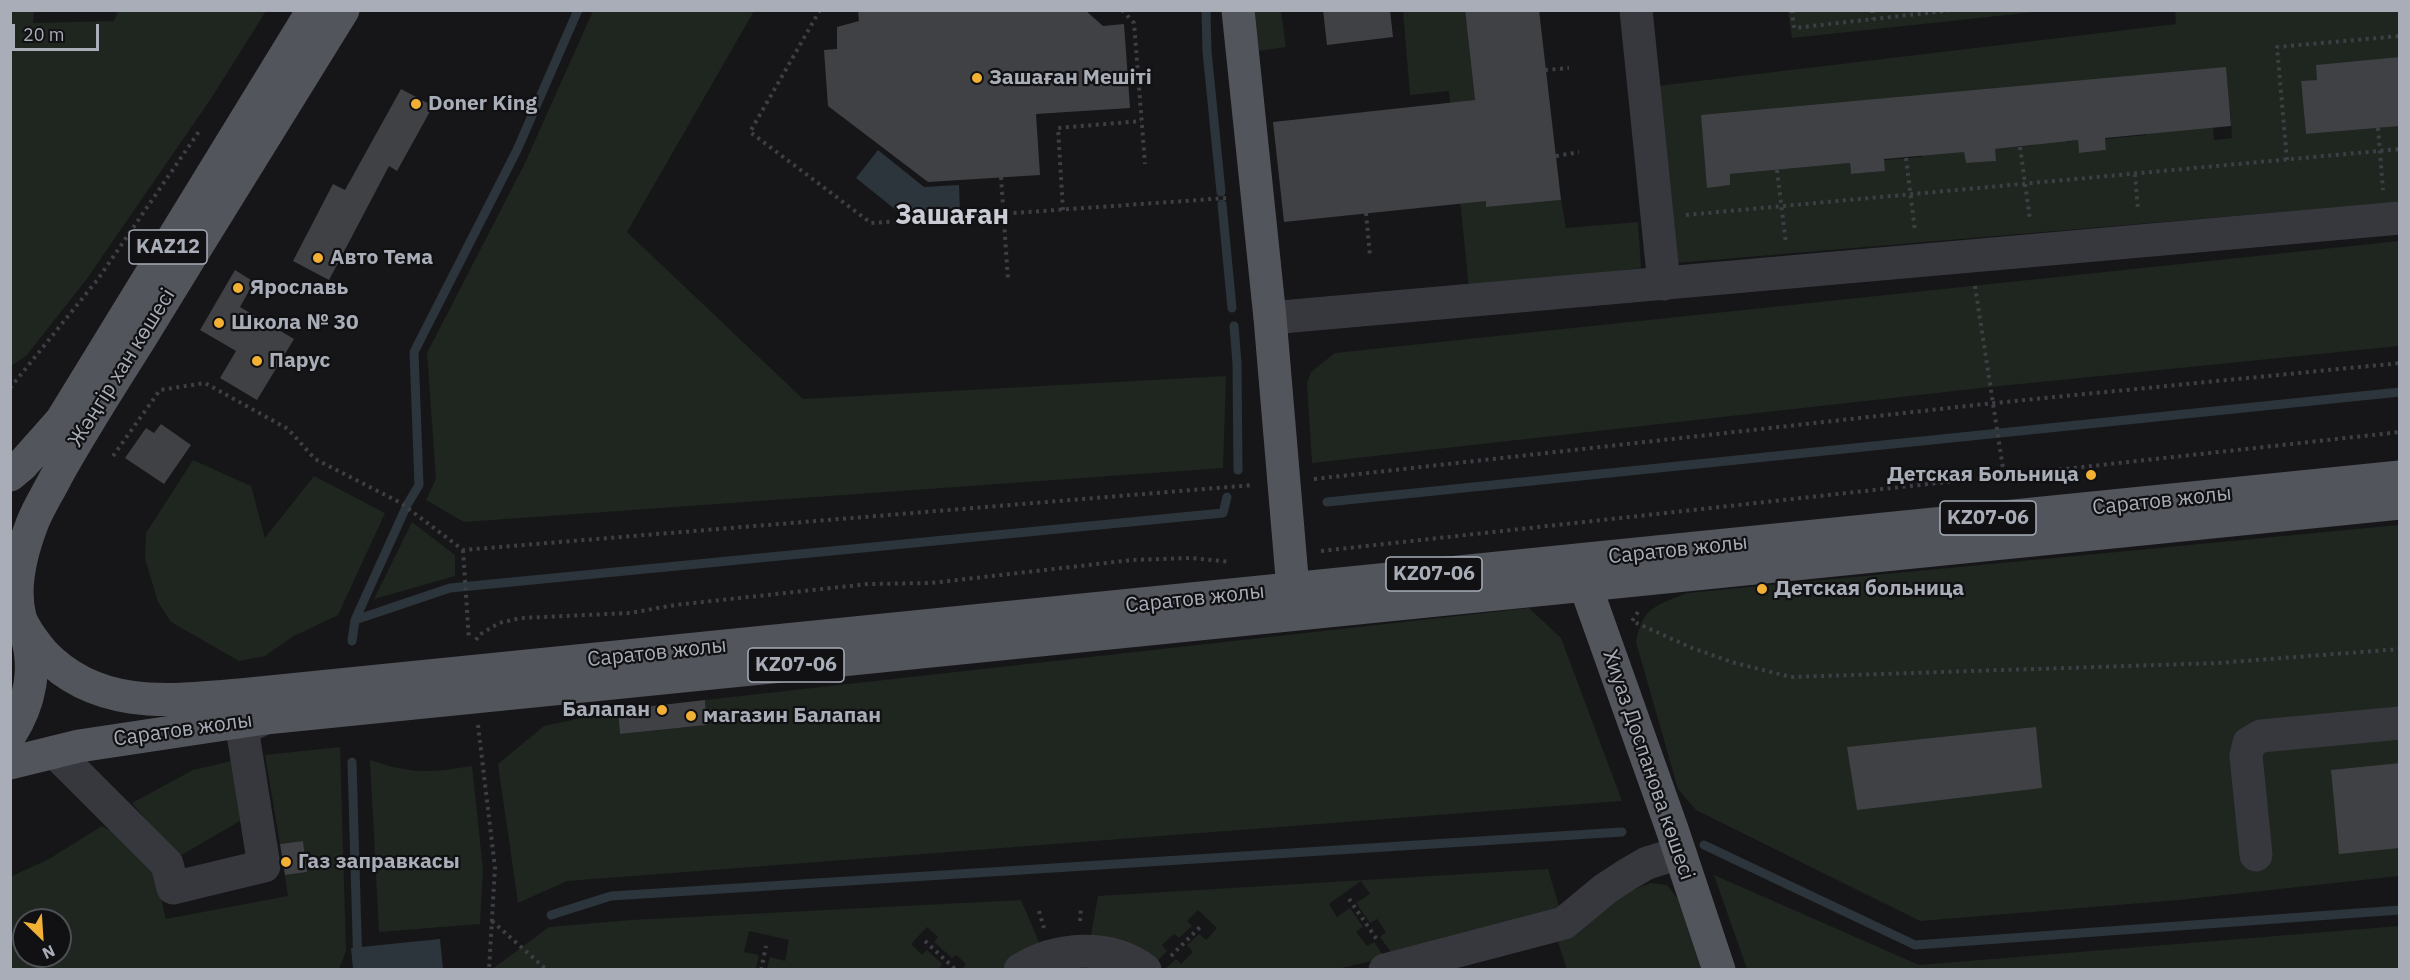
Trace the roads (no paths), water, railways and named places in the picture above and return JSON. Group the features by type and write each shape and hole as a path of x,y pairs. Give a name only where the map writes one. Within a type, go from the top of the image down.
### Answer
{"main road":[{"name":"Жәңгір хан көшесі","path":"10,475 22,465 61,421 313,10"},
{"name":"Жәңгір хан көшесі","path":"10,735 27,701 32,680 32,659 28,638 16,610 19,570 32,523 81,434 343,10"},
{"path":"1238,10 1250,106 1293,589"},
{"name":"Саратов жолы","path":"10,763 55,752 265,718 475,697 1580,573 2400,477"},
{"name":"Саратов жолы","path":"16,610 39,648 77,681 113,694 136,699 160,700 251,694 1293,589 1580,573 2400,503"},
{"name":"Хиуаз Доспанова көшесі","path":"1580,573 1719,969"}],"street":[{"path":"1636,10 1664,284"},
{"path":"1270,318 2392,218"},
{"path":"55,752 167,864 173,888 264,866 243,734 248,726 265,718"},
{"path":"2256,855 2246,756 2249,743 2261,736 2400,723"},
{"path":"1391,968 1443,962 1564,923 1605,889 1628,874 1647,863 1680,853"},
{"path":"1020,969 1043,958 1080,951 1120,956 1156,965"}],"waterway":[{"path":"355,620 407,505 419,485 414,352 517,150 578,10"},
{"path":"1206,10 1207,51 1221,192"},
{"path":"1222,204 1232,308"},
{"path":"1234,326 1237,363 1238,470"},
{"path":"1327,502 2400,392"},
{"path":"352,641 355,620 450,588 1223,513 1227,497"},
{"path":"352,762 358,970"},
{"path":"551,915 611,896 1622,832"},
{"path":"1704,845 1915,945 2400,910"}],"place":[{"name":"Зашаған Мешіті","path":"977,78"},
{"name":"Doner King","path":"416,104"},
{"name":"Авто Тема","path":"318,258"},
{"name":"Ярославь","path":"238,288"},
{"name":"Школа № 30","path":"219,323"},
{"name":"Парус","path":"257,361"},
{"name":"Детская Больница","path":"2091,475"},
{"name":"Детская больница","path":"1762,589"},
{"name":"Балапан","path":"662,710"},
{"name":"магазин Балапан","path":"691,716"},
{"name":"Газ заправкасы","path":"286,862"}],"district":[{"name":"Зашаған","path":"952,216"}]}
